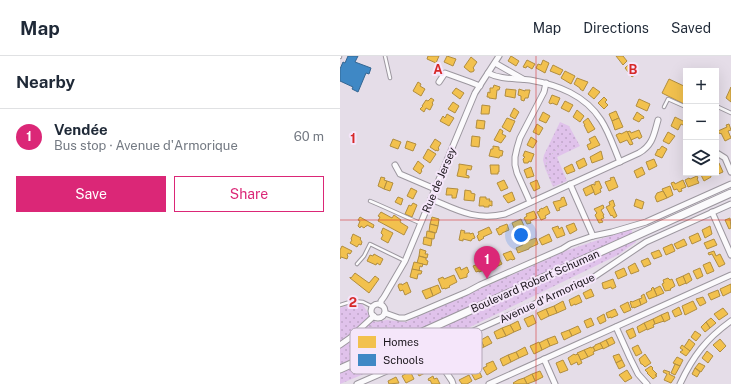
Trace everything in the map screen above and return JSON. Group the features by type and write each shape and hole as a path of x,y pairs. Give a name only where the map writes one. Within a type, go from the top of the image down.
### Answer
{"main road":[{"name":"Boulevard Robert Schuman","path":"431,328 731,193"},
{"name":"Boulevard Robert Schuman","path":"340,369 350,364"}],"street":[{"name":"Rue de Jersey","path":"381,305 405,261 475,93 499,56"},
{"path":"495,63 524,80"},
{"path":"439,82 445,73 480,86"},
{"path":"488,73 493,76 546,83 556,86 585,102 593,109 607,130 620,162"},
{"path":"530,202 516,173 515,158 520,138 544,92 546,83"},
{"path":"431,199 467,214 488,216 505,214 639,153 646,148 651,141 658,120"},
{"path":"719,154 725,158 731,172"},
{"path":"395,165 400,174 435,189"},
{"path":"570,184 593,236"},
{"path":"385,313 398,318 405,318 467,292 480,284 562,249 570,244 593,236 646,222 731,184"},
{"name":"Avenue d'Armorique","path":"481,328 594,277 646,242 731,204"},
{"path":"712,212 731,255"},
{"path":"489,384 731,275"},
{"path":"376,304 384,307 385,313 382,317 378,318 374,316 371,311 376,304"},
{"path":"361,328 374,316"},
{"path":"680,384 687,369 708,339 731,321"},
{"path":"616,327 638,374 647,384"},
{"path":"340,345 350,338"},
{"path":"544,359 555,384"},
{"name":"Avenue d'Armorique","path":"357,384 364,383 383,374"},
{"path":"448,374 453,384"}],"lane":[{"path":"385,56 390,78"},
{"path":"664,107 668,99 683,106"},
{"path":"719,107 731,113"},
{"path":"370,201 420,223"},
{"path":"357,264 364,256 370,244 405,261"},
{"path":"350,298 373,307"},
{"path":"340,305 353,300"}],"path":[{"path":"556,191 546,167 546,163 547,159 562,144"},
{"path":"385,328 389,326 392,321"},
{"path":"370,325 375,328"}],"shaded area":[{"path":"560,122 569,126 580,146 557,157 567,181 553,187 543,160"},
{"path":"631,229 636,242 618,255 468,328 350,328 350,374 363,374 340,384 340,308 351,304 362,304 375,322 387,320 406,322 568,250"}],"building: Homes":[{"path":"428,56 439,56 436,63 427,59"},
{"path":"447,56 456,59 453,66 444,62"},
{"path":"511,56 519,61 516,66 508,61"},
{"path":"616,56 623,56 627,61 623,65"},
{"path":"471,57 477,62 473,68 474,71 470,72 464,67"},
{"path":"527,60 535,64 532,69 527,66 526,68 523,67"},
{"path":"543,60 549,63 545,73 536,68 538,64 541,65"},
{"path":"629,64 636,74 632,77 625,68"},
{"path":"553,65 563,70 560,75 550,71"},
{"path":"565,71 575,76 571,84 561,78"},
{"path":"577,78 588,82 583,91 574,84"},
{"path":"669,79 683,86 683,104 662,93"},
{"path":"418,82 421,84 420,86 425,89 421,96 413,91"},
{"path":"494,85 500,87 499,90 497,90 496,99 487,97 488,92 490,93 490,88 493,88"},
{"path":"593,87 600,92 594,99 588,94"},
{"path":"731,87 731,102 726,98"},
{"path":"456,88 464,93 460,99 452,93"},
{"path":"506,89 516,90 515,98 505,96"},
{"path":"519,89 525,91 530,90 528,98 525,98 524,101 521,100 521,96 518,95"},
{"path":"552,95 560,98 557,105 549,103"},
{"path":"604,97 607,100 605,102 608,105 604,109 598,103"},
{"path":"431,98 434,100 430,110 426,108 424,112 420,109 426,100 428,101"},
{"path":"639,99 650,104 647,111 636,106"},
{"path":"565,101 573,105 569,112 561,108"},
{"path":"453,102 459,106 455,113 448,109"},
{"path":"482,105 490,106 489,114 481,114"},
{"path":"514,108 519,112 515,119 510,116"},
{"path":"577,110 584,116 580,122 573,117"},
{"path":"616,111 619,118 612,121 609,114"},
{"path":"543,112 550,116 546,123 539,120"},
{"path":"637,112 644,117 639,122 633,119"},
{"path":"447,114 454,118 449,126 440,121 443,116 445,118"},
{"path":"675,117 683,121 683,125 681,124 678,130 671,126"},
{"path":"507,118 515,121 510,132 502,127"},
{"path":"588,118 595,129 588,133 583,122"},
{"path":"619,118 623,127 615,130 612,121"},
{"path":"477,120 485,121 484,129 476,128"},
{"path":"537,124 543,128 539,135 533,132"},
{"path":"729,124 731,130 728,131 731,138 725,141 719,131 727,127 726,125"},
{"path":"500,129 503,131 502,134 506,136 501,143 494,140"},
{"path":"639,130 642,137 631,140 627,132 630,131 631,133"},
{"path":"627,131 633,144 630,145 627,140 620,143 616,135"},
{"path":"668,132 675,136 669,144 663,141"},
{"path":"472,136 480,137 479,147 471,146"},
{"path":"595,136 600,145 589,150 587,145 591,143 589,139"},
{"path":"531,137 537,141 533,148 527,145"},
{"path":"393,139 401,142 398,149 390,146"},
{"path":"435,139 441,143 438,151 430,147"},
{"path":"407,141 416,144 413,151 405,148"},
{"path":"493,146 499,147 499,150 503,151 502,156 499,158 489,156"},
{"path":"662,146 667,149 662,158 655,155 658,149 659,150"},
{"path":"428,149 436,154 430,163 423,158"},
{"path":"525,151 534,154 531,162 529,161 528,163 524,163 523,159 525,157 523,156"},
{"path":"601,151 603,159 592,163 590,157"},
{"path":"584,158 587,165 579,169 576,162"},
{"path":"654,159 657,166 649,170 646,162"},
{"path":"418,161 424,166 420,174 413,169"},
{"path":"719,163 723,172 719,174"},
{"path":"459,164 472,166 471,170 467,169 466,175 469,176 469,178 457,176"},
{"path":"572,164 575,171 567,174 564,168"},
{"path":"490,165 499,165 498,174 491,174"},
{"path":"531,167 534,176 527,178 524,170"},
{"path":"642,167 645,174 637,178 634,171"},
{"path":"697,176 699,183 688,187 685,180"},
{"path":"702,176 711,176 711,177 704,181"},
{"path":"381,177 385,178 384,180 387,181 384,189 378,186"},
{"path":"614,177 618,187 609,191 605,182"},
{"path":"504,180 508,188 501,191 497,183"},
{"path":"537,180 540,188 534,191 530,183"},
{"path":"683,180 686,187 681,189 682,191 679,192 677,189 674,190 671,183 674,182 675,184"},
{"path":"387,181 393,183 390,191 384,189"},
{"path":"599,181 602,188 600,189 601,192 595,195 591,185 595,185 595,182"},
{"path":"591,185 594,192 586,196 583,189"},
{"path":"670,186 673,195 667,198 662,189"},
{"path":"411,188 417,191 413,199 407,196"},
{"path":"447,188 458,189 456,198 452,198 452,195 446,195"},
{"path":"465,190 471,191 471,193 475,194 474,201 464,200"},
{"path":"663,191 667,198 657,202 655,197 657,193"},
{"path":"512,192 515,200 508,203 503,196"},
{"path":"398,197 403,199 401,205 395,202"},
{"path":"480,197 490,199 489,201 492,201 492,206 479,206"},
{"path":"564,197 567,205 559,208 560,210 557,211 553,202 561,200 561,198"},
{"path":"636,199 644,202 642,209 634,206"},
{"path":"613,200 615,206 613,207 617,216 614,218 612,215 611,216 606,207 610,205 609,202"},
{"path":"413,203 417,205 412,217 405,214 409,205 411,206"},
{"path":"603,205 604,208 601,210 604,218 601,219 603,222 599,223 595,215 597,213 594,209"},
{"path":"547,206 550,213 545,216 546,218 541,220 537,212"},
{"path":"534,211 537,218 530,221 531,223 527,224 524,218 527,216 526,214"},
{"path":"381,212 392,218 394,215 401,220 400,222 408,227 404,235 378,221 380,217 378,216"},
{"path":"360,217 374,225 373,228 367,225 364,228 361,226 360,228 358,226 360,221 358,220"},
{"path":"432,217 439,219 438,226 430,224"},
{"path":"730,218 731,228 729,229 725,220"},
{"path":"521,219 524,226 515,230 512,223"},
{"path":"574,223 577,230 570,234 566,226"},
{"path":"430,224 438,226 436,233 429,231"},
{"path":"507,224 509,230 499,235 496,229"},
{"path":"558,226 559,229 562,227 565,235 557,238 552,228"},
{"path":"710,226 712,234 705,238 702,230"},
{"path":"489,227 492,233 483,237 484,238 479,241 477,236 479,234 478,232"},
{"path":"383,228 393,233 388,243 381,239 383,235 381,233"},
{"path":"461,230 465,231 464,233 473,233 475,238 471,241 463,239 463,241 459,240"},
{"path":"427,231 435,233 434,239 426,238"},
{"path":"698,233 701,240 692,244 689,237"},
{"path":"353,234 361,238 361,245 359,244 357,247 350,243"},
{"path":"549,234 552,241 542,245 539,239"},
{"path":"424,237 432,239 431,246 423,244"},
{"path":"536,238 538,244 518,253 516,248 523,245 522,243"},
{"path":"684,239 687,245 677,249 674,244"},
{"path":"714,239 717,245 707,249 704,243"},
{"path":"672,244 675,251 666,255 663,248"},
{"path":"342,246 352,251 350,254 348,253 347,259 341,257 340,259 340,250"},
{"path":"420,249 426,251 425,254 428,254 427,258 419,256"},
{"path":"659,250 662,256 654,259 651,253"},
{"path":"511,251 515,259 507,261 503,254"},
{"path":"714,251 716,256 720,254 725,264 719,267 712,254 709,255 708,253"},
{"path":"374,254 383,259 380,265 367,261 370,255 373,256"},
{"path":"419,256 426,258 428,261 427,265 417,263"},
{"path":"499,258 502,264 494,268 491,262"},
{"path":"648,258 651,264 644,267 641,261"},
{"path":"414,262 423,264 422,267 420,266 419,271 412,269"},
{"path":"486,262 489,268 476,272 473,266 478,264 478,266"},
{"path":"710,262 714,271 707,274 703,265"},
{"path":"635,263 639,271 631,274 628,267"},
{"path":"460,267 461,270 467,267 469,272 467,277 460,279 455,269"},
{"path":"624,268 627,275 618,279 615,272"},
{"path":"700,268 703,276 697,279 693,271"},
{"path":"412,269 422,271 421,274 418,274 417,279 410,277"},
{"path":"355,273 369,283 375,276 379,279 369,293 350,278"},
{"path":"689,273 692,280 686,284 683,276"},
{"path":"454,275 457,282 449,286 450,287 442,289 438,279 443,277 444,279"},
{"path":"683,276 686,283 679,286 676,279"},
{"path":"668,278 670,280 672,279 675,286 670,289 671,290 665,291 662,284 664,283 663,280"},
{"path":"613,279 616,287 612,289 611,287 605,289 603,288 602,283"},
{"path":"407,282 411,292 405,295 403,290 400,291 398,286 399,284 402,285"},
{"path":"731,284 731,292 723,296 720,289"},
{"path":"438,285 441,292 433,296 430,288"},
{"path":"660,286 664,293 657,296 654,289"},
{"path":"653,287 657,296 649,299 646,293 652,290 651,289"},
{"path":"430,288 433,296 426,299 422,291"},
{"path":"591,289 594,296 586,299 583,293"},
{"path":"718,290 720,296 711,300 708,294"},
{"path":"644,294 647,302 641,305 639,299 642,298 641,296"},
{"path":"579,295 582,302 571,306 569,300"},
{"path":"703,297 706,303 700,306 696,299"},
{"path":"639,299 641,305 632,308 630,302"},
{"path":"563,301 566,309 557,313 554,306"},
{"path":"693,301 697,309 685,315 682,306"},
{"path":"628,302 631,310 624,313 620,306"},
{"path":"554,306 557,313 549,316 546,309"},
{"path":"679,307 682,314 675,317 672,311"},
{"path":"723,308 728,314 719,320 714,314"},
{"path":"546,309 549,316 541,320 537,313"},
{"path":"615,309 618,315 608,318 606,313"},
{"path":"668,312 670,319 664,322 661,315"},
{"path":"604,314 606,321 600,324 597,318"},
{"path":"533,315 536,323 528,327 524,319"},
{"path":"661,315 664,321 655,324 653,319"},
{"path":"591,318 594,325 587,328 584,321"},
{"path":"711,318 716,323 710,328 706,322"},
{"path":"653,319 655,324 653,325 654,327 647,330 644,323"},
{"path":"518,321 521,329 514,332 510,325"},
{"path":"706,322 710,328 705,332 701,327"},
{"path":"644,323 647,329 639,333 637,327"},
{"path":"510,325 514,332 506,336 502,328"},
{"path":"578,326 581,332 572,336 569,330"},
{"path":"502,328 506,336 497,339 494,332"},
{"path":"633,328 636,336 630,339 626,331"},
{"path":"569,330 572,336 564,340 561,333"},
{"path":"695,331 701,335 696,341 691,337"},
{"path":"488,336 492,343 484,347 482,339"},
{"path":"555,336 558,343 550,346 547,339"},
{"path":"612,337 615,343 609,346 606,340"},
{"path":"547,339 550,346 542,350 539,343"},
{"path":"689,339 695,344 690,351 684,347"},
{"path":"720,339 726,346 720,352 713,345"},
{"path":"606,340 609,346 603,349 600,343"},
{"path":"539,342 542,350 534,354 530,346"},
{"path":"600,343 603,348 595,351 593,347"},
{"path":"638,345 642,353 636,356 632,348"},
{"path":"682,345 690,351 686,356 680,352 683,350 680,348"},
{"path":"525,347 528,354 519,358 516,352"},
{"path":"593,347 595,351 593,352 594,354 588,357 584,350"},
{"path":"584,350 588,357 581,360 577,353"},
{"path":"707,351 713,356 708,363 702,358"},
{"path":"516,352 519,358 511,362 508,355"},
{"path":"574,354 578,354 582,363 578,365 577,362 571,365 568,358"},
{"path":"619,354 622,360 616,363 613,356"},
{"path":"645,354 651,363 645,367 641,364 639,359"},
{"path":"508,355 511,362 503,366 500,359"},
{"path":"677,357 683,360 680,366 673,363"},
{"path":"563,360 568,370 560,373 556,363"},
{"path":"622,360 625,366 619,369 616,363"},
{"path":"493,361 497,369 487,375 483,368 487,366 486,364"},
{"path":"699,363 705,366 701,372 695,368"},
{"path":"675,364 680,366 675,375 671,373"},
{"path":"651,366 657,374 655,375 657,376 653,379 645,370"},
{"path":"695,368 700,372 697,377 692,374"},
{"path":"627,370 632,378 625,382 619,375"},
{"path":"664,370 670,372 669,374 675,377 671,383 664,380 667,374 663,372"},
{"path":"540,371 543,377 535,381 532,374"},
{"path":"405,374 412,374 414,379 406,383 402,376"},
{"path":"472,374 480,374 482,377 475,380"},
{"path":"532,374 535,381 527,384 524,378"},
{"path":"469,375 472,381 467,384 462,384 459,380"},
{"path":"433,376 434,379 437,378 440,384 432,384 430,380 429,381 428,379"},
{"path":"396,377 399,383 389,384 388,381"},
{"path":"524,378 527,384 513,383 518,380"}],"building: Schools":[{"path":"348,56 358,56 355,62 371,68 369,74 366,73 358,92 352,89 353,87 340,81 340,69"}],"place":[{"name":"Vendée","path":"487,279"}]}
